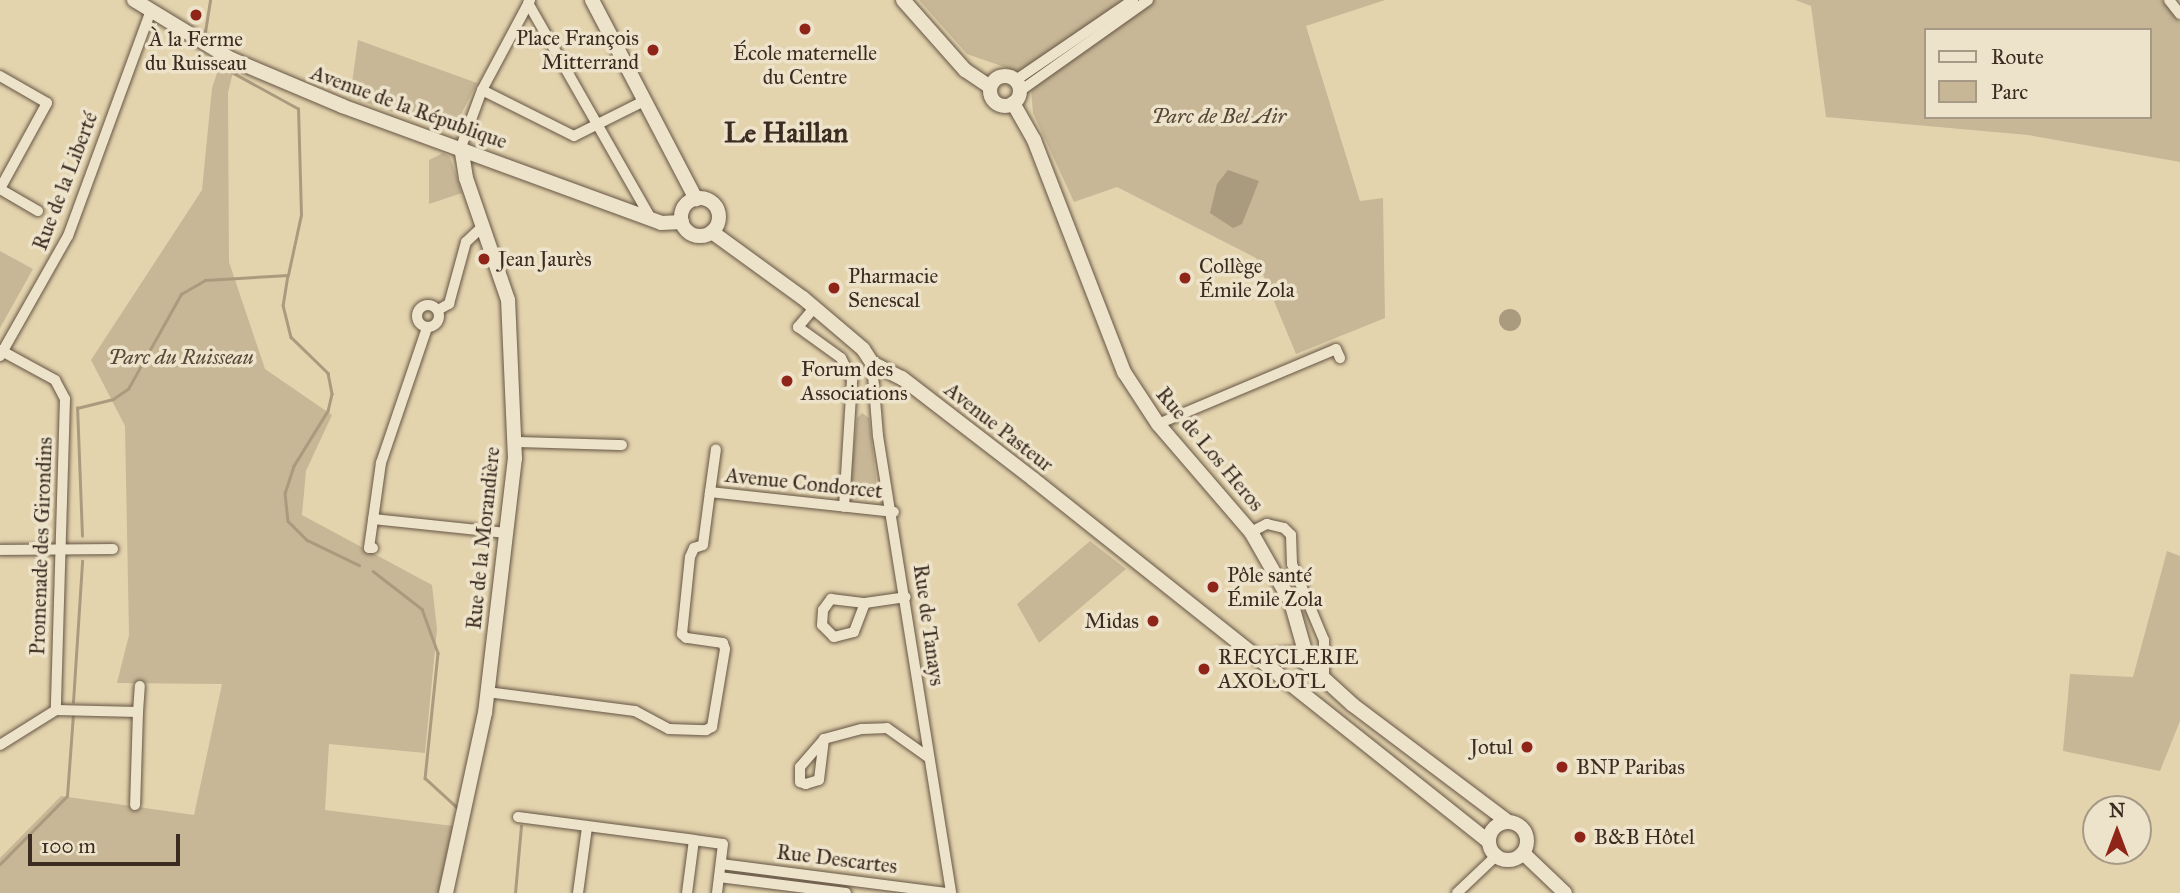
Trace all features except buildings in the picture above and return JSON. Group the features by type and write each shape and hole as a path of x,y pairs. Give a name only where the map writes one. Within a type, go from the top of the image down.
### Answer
{"street":[{"name":"Avenue de la République","path":"134,0 268,77 651,219 682,222"},
{"path":"593,0 696,199"},
{"path":"903,0 965,70 990,87 994,102 1003,106 1017,91 1133,0"},
{"path":"1017,91 1148,0"},
{"path":"2169,0 2180,14"},
{"path":"461,148 482,90 529,1"},
{"path":"529,1 651,219"},
{"name":"Rue de la Liberté","path":"1,353 68,236 151,11"},
{"path":"990,87 1003,75 1017,91"},
{"path":"0,76 47,103 0,189 38,211"},
{"path":"482,90 574,136 646,100"},
{"name":"Rue de Los Heros","path":"1017,91 1107,335 1158,424 1251,532 1291,602 1301,629 1309,665"},
{"name":"Rue de la Morandière","path":"446,893 487,692 515,442 508,300 482,227 461,148"},
{"path":"696,199 708,200 717,209 719,221 712,232 694,235 682,222 683,210 696,199"},
{"path":"438,310 449,303 453,294 466,242 482,227"},
{"name":"Avenue Pasteur","path":"712,232 814,308 863,349 872,363 902,378 1261,657 1298,692 1488,841 1496,856"},
{"path":"427,328 418,322 418,311 426,305 438,310"},
{"path":"814,308 798,327 841,358 852,380 844,507"},
{"path":"373,548 369,548 381,463 427,328 437,323 438,310"},
{"path":"1158,424 1336,349 1340,358"},
{"name":"Promenade des Girondins","path":"1,353 62,385 65,399 56,710"},
{"name":"Rue de Tanays","path":"872,363 872,394 894,512 949,893"},
{"path":"515,442 622,445"},
{"name":"Avenue Condorcet","path":"487,692 635,711 669,729 698,731 712,727 723,643 685,638 682,634 691,557 694,548 703,545 716,449"},
{"name":"Avenue Condorcet","path":"710,492 894,512"},
{"path":"373,519 506,533"},
{"path":"1251,532 1267,524 1283,528 1291,536 1292,564 1324,640 1324,680 1317,695 1298,692"},
{"path":"0,550 113,549"},
{"path":"865,603 854,632 834,637 822,625 823,610 831,599 865,603 906,597"},
{"path":"1284,654 1299,639 1301,629"},
{"path":"1261,657 1284,654 1309,665 1324,680 1507,821 1518,824 1526,834 1523,853"},
{"path":"135,806 140,687"},
{"path":"0,745 56,710 138,712"},
{"path":"824,739 880,727 928,757"},
{"path":"518,817 723,844 717,893"},
{"path":"1488,841 1494,827 1507,821"},
{"path":"578,893 587,827"},
{"path":"687,893 694,840"},
{"path":"1457,893 1496,856 1511,860 1523,853"},
{"path":"1523,853 1565,893"},
{"name":"Rue Descartes","path":"721,864 949,893"},
{"name":"Rue Descartes","path":"719,877 846,893"}],"green space":[{"name":"Parc de Bel Air","path":"919,0 1385,0 1306,26 1360,201 1383,198 1385,318 1296,354 1256,258 1117,187 1074,202 1033,113 1030,76 967,54"},
{"path":"1795,0 2162,0 2180,23 2180,162 2028,135 1826,117 1811,6"},
{"path":"358,40 477,83 455,126 444,130 350,97"},
{"name":"Parc du Ruisseau","path":"220,64 233,72 228,93 229,262 265,369 332,415 306,471 302,515 432,585 437,629 425,753 329,744 325,810 453,826 438,893 0,893 0,858 61,796 194,815 222,684 117,683 129,635 125,426 91,360 202,190 212,88"},
{"path":"443,153 450,157 462,193 429,204 429,160"},
{"path":"0,251 33,269 0,328"},
{"path":"862,413 869,418 877,487 871,499 855,499 850,488 857,418"},
{"path":"1090,541 1126,569 1039,643 1017,604"},
{"path":"2167,551 2180,556 2180,721 2160,771 2063,751 2070,674 2133,677"}],"shaded area":[{"path":"1228,170 1259,181 1242,224 1233,228 1210,213 1217,184"},
{"path":"1510,309 1518,312 1521,320 1518,328 1510,331 1502,328 1499,320 1502,312"}],"waterway":[{"path":"205,32 210,0"},
{"path":"82,536 77,408 113,399 128,389 181,294 205,280 288,275 301,215 298,109 209,60"},
{"path":"288,275 283,305 291,337 328,373 332,394 328,411 294,466 285,493 288,521 307,540 359,565"},
{"path":"73,702 82,561"},
{"path":"373,571 422,609 438,653 425,778 458,808"},
{"path":"0,864 67,796 73,715"},
{"path":"515,893 521,826"}],"place":[{"name":"À la Ferme du Ruisseau","path":"196,15"},
{"name":"École maternelle du Centre","path":"805,29"},
{"name":"Place François Mitterrand","path":"653,50"},
{"name":"Jean Jaurès","path":"484,259"},
{"name":"Collège Émile Zola","path":"1185,278"},
{"name":"Pharmacie Senescal","path":"834,288"},
{"name":"Forum des Associations","path":"787,381"},
{"name":"Pôle santé Émile Zola","path":"1213,587"},
{"name":"Midas","path":"1153,621"},
{"name":"RECYCLERIE AXOLOTL","path":"1204,669"},
{"name":"Jotul","path":"1527,747"},
{"name":"BNP Paribas","path":"1562,767"},
{"name":"B&B Hôtel","path":"1580,837"}],"district":[{"name":"Le Haillan","path":"786,133"}]}
